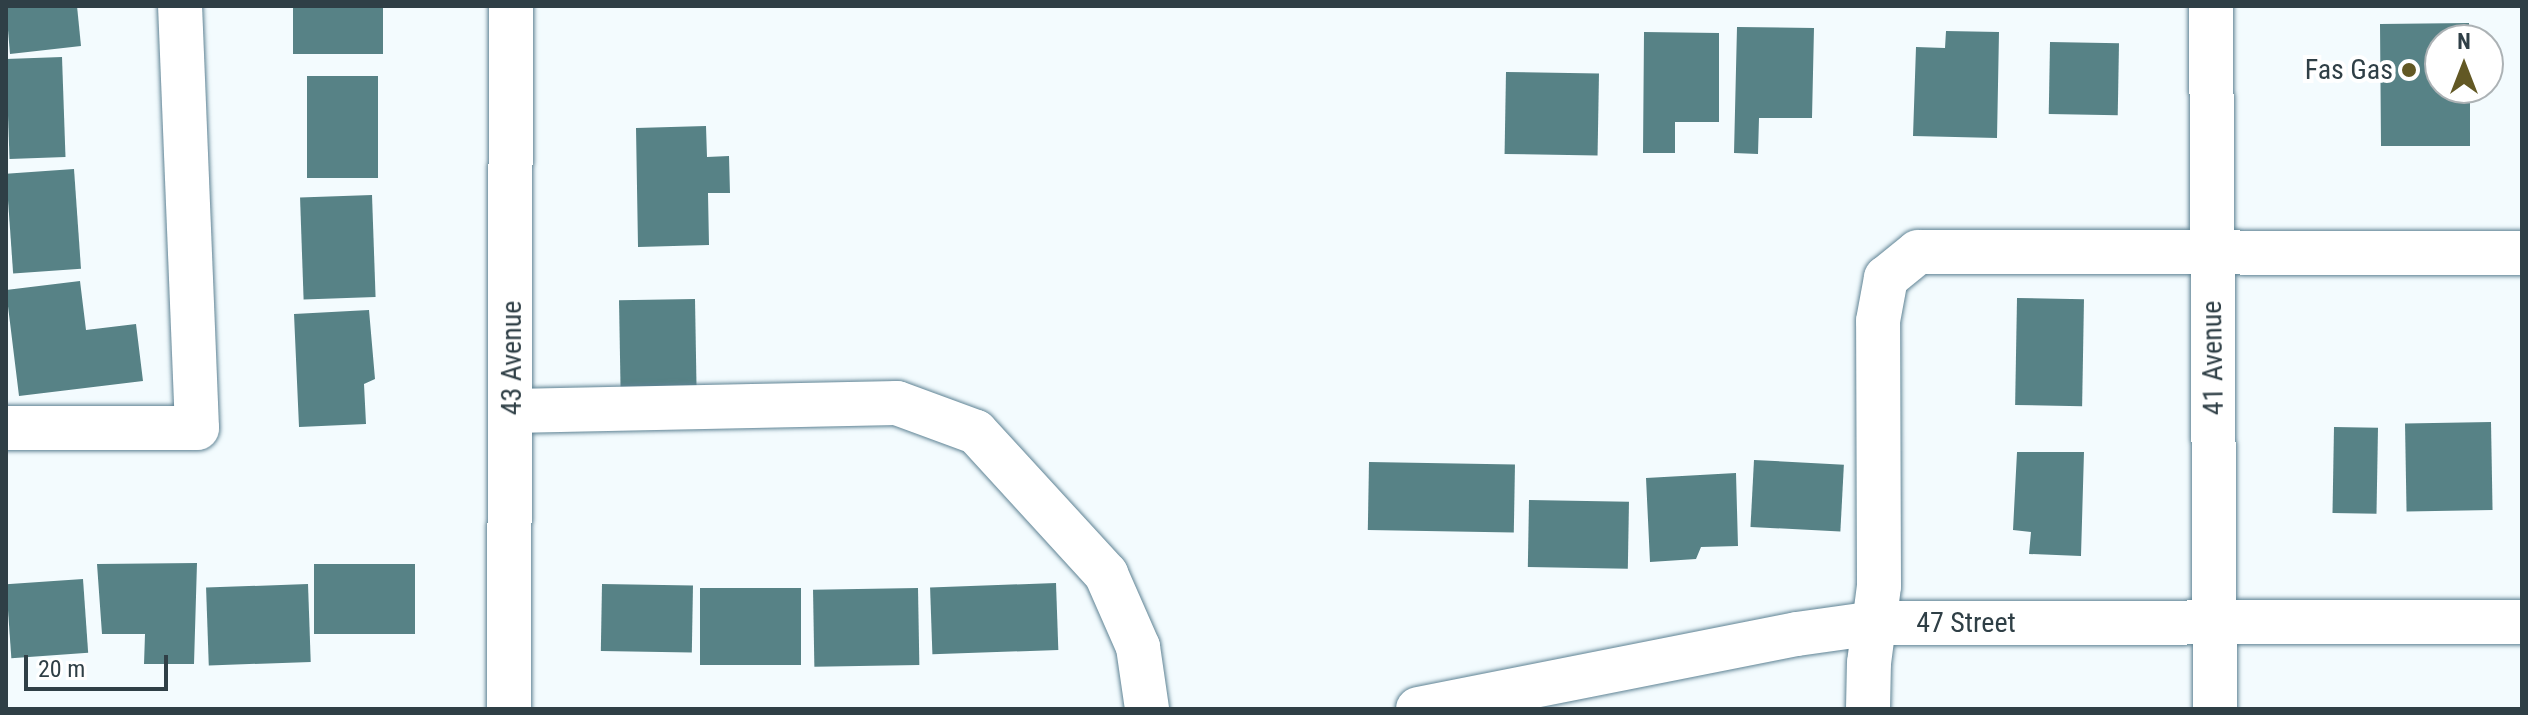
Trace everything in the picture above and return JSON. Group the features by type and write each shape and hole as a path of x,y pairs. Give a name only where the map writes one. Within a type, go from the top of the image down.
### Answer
{"street":[{"path":"6,428 197,428 180,6"},
{"name":"43 Avenue","path":"509,709 511,6"},
{"name":"41 Avenue","path":"2211,6 2215,709"},
{"path":"1868,709 1879,586 1878,321 1886,278 1918,252 2212,250 2522,253"},
{"path":"512,411 897,403 976,432 1106,574 1138,647 1147,709"},
{"name":"47 Street","path":"1418,709 1797,634 1875,623 2522,622"}],"building":[{"path":"6,6 77,6 81,46 10,54"},
{"path":"293,6 383,6 383,54 293,54"},
{"path":"2469,23 2424,24 2424,104 2470,104 2470,146 2381,146 2380,24"},
{"path":"1737,27 1814,28 1812,118 1759,118 1758,154 1734,153"},
{"path":"1946,31 1999,32 1997,138 1913,136 1916,47 1945,48"},
{"path":"1644,32 1719,33 1719,122 1675,122 1675,153 1643,153"},
{"path":"2050,42 2119,43 2118,115 2049,114"},
{"path":"62,57 65,157 10,159 6,59"},
{"path":"1506,72 1599,74 1598,156 1505,154"},
{"path":"307,76 378,76 378,178 307,178"},
{"path":"706,126 707,157 729,156 730,193 708,193 709,245 638,247 636,128"},
{"path":"74,169 81,269 13,273 6,174"},
{"path":"372,195 376,297 304,299 300,198"},
{"path":"80,281 86,330 136,324 143,381 19,396 6,290"},
{"path":"2017,298 2084,299 2082,406 2015,405"},
{"path":"695,299 697,392 621,393 619,300"},
{"path":"369,310 375,379 364,384 366,424 299,427 294,314"},
{"path":"2491,422 2493,510 2407,511 2405,424"},
{"path":"2334,427 2378,428 2376,514 2332,513"},
{"path":"2017,452 2084,452 2081,556 2029,554 2031,532 2013,530"},
{"path":"1754,460 1844,465 1840,532 1750,527"},
{"path":"1369,462 1515,465 1514,533 1368,530"},
{"path":"1736,473 1738,546 1701,547 1696,559 1650,562 1646,478"},
{"path":"1529,500 1629,502 1628,569 1528,567"},
{"path":"197,563 194,664 144,664 145,634 102,634 97,564"},
{"path":"314,564 415,564 415,634 314,634"},
{"path":"83,579 88,653 11,658 6,584"},
{"path":"1056,583 1058,650 932,654 930,587"},
{"path":"308,584 311,662 209,666 206,588"},
{"path":"602,584 693,586 692,653 601,651"},
{"path":"700,588 801,588 801,665 700,665"},
{"path":"918,588 919,665 814,667 813,590"}],"place":[{"name":"Fas Gas","path":"2409,70"}]}
